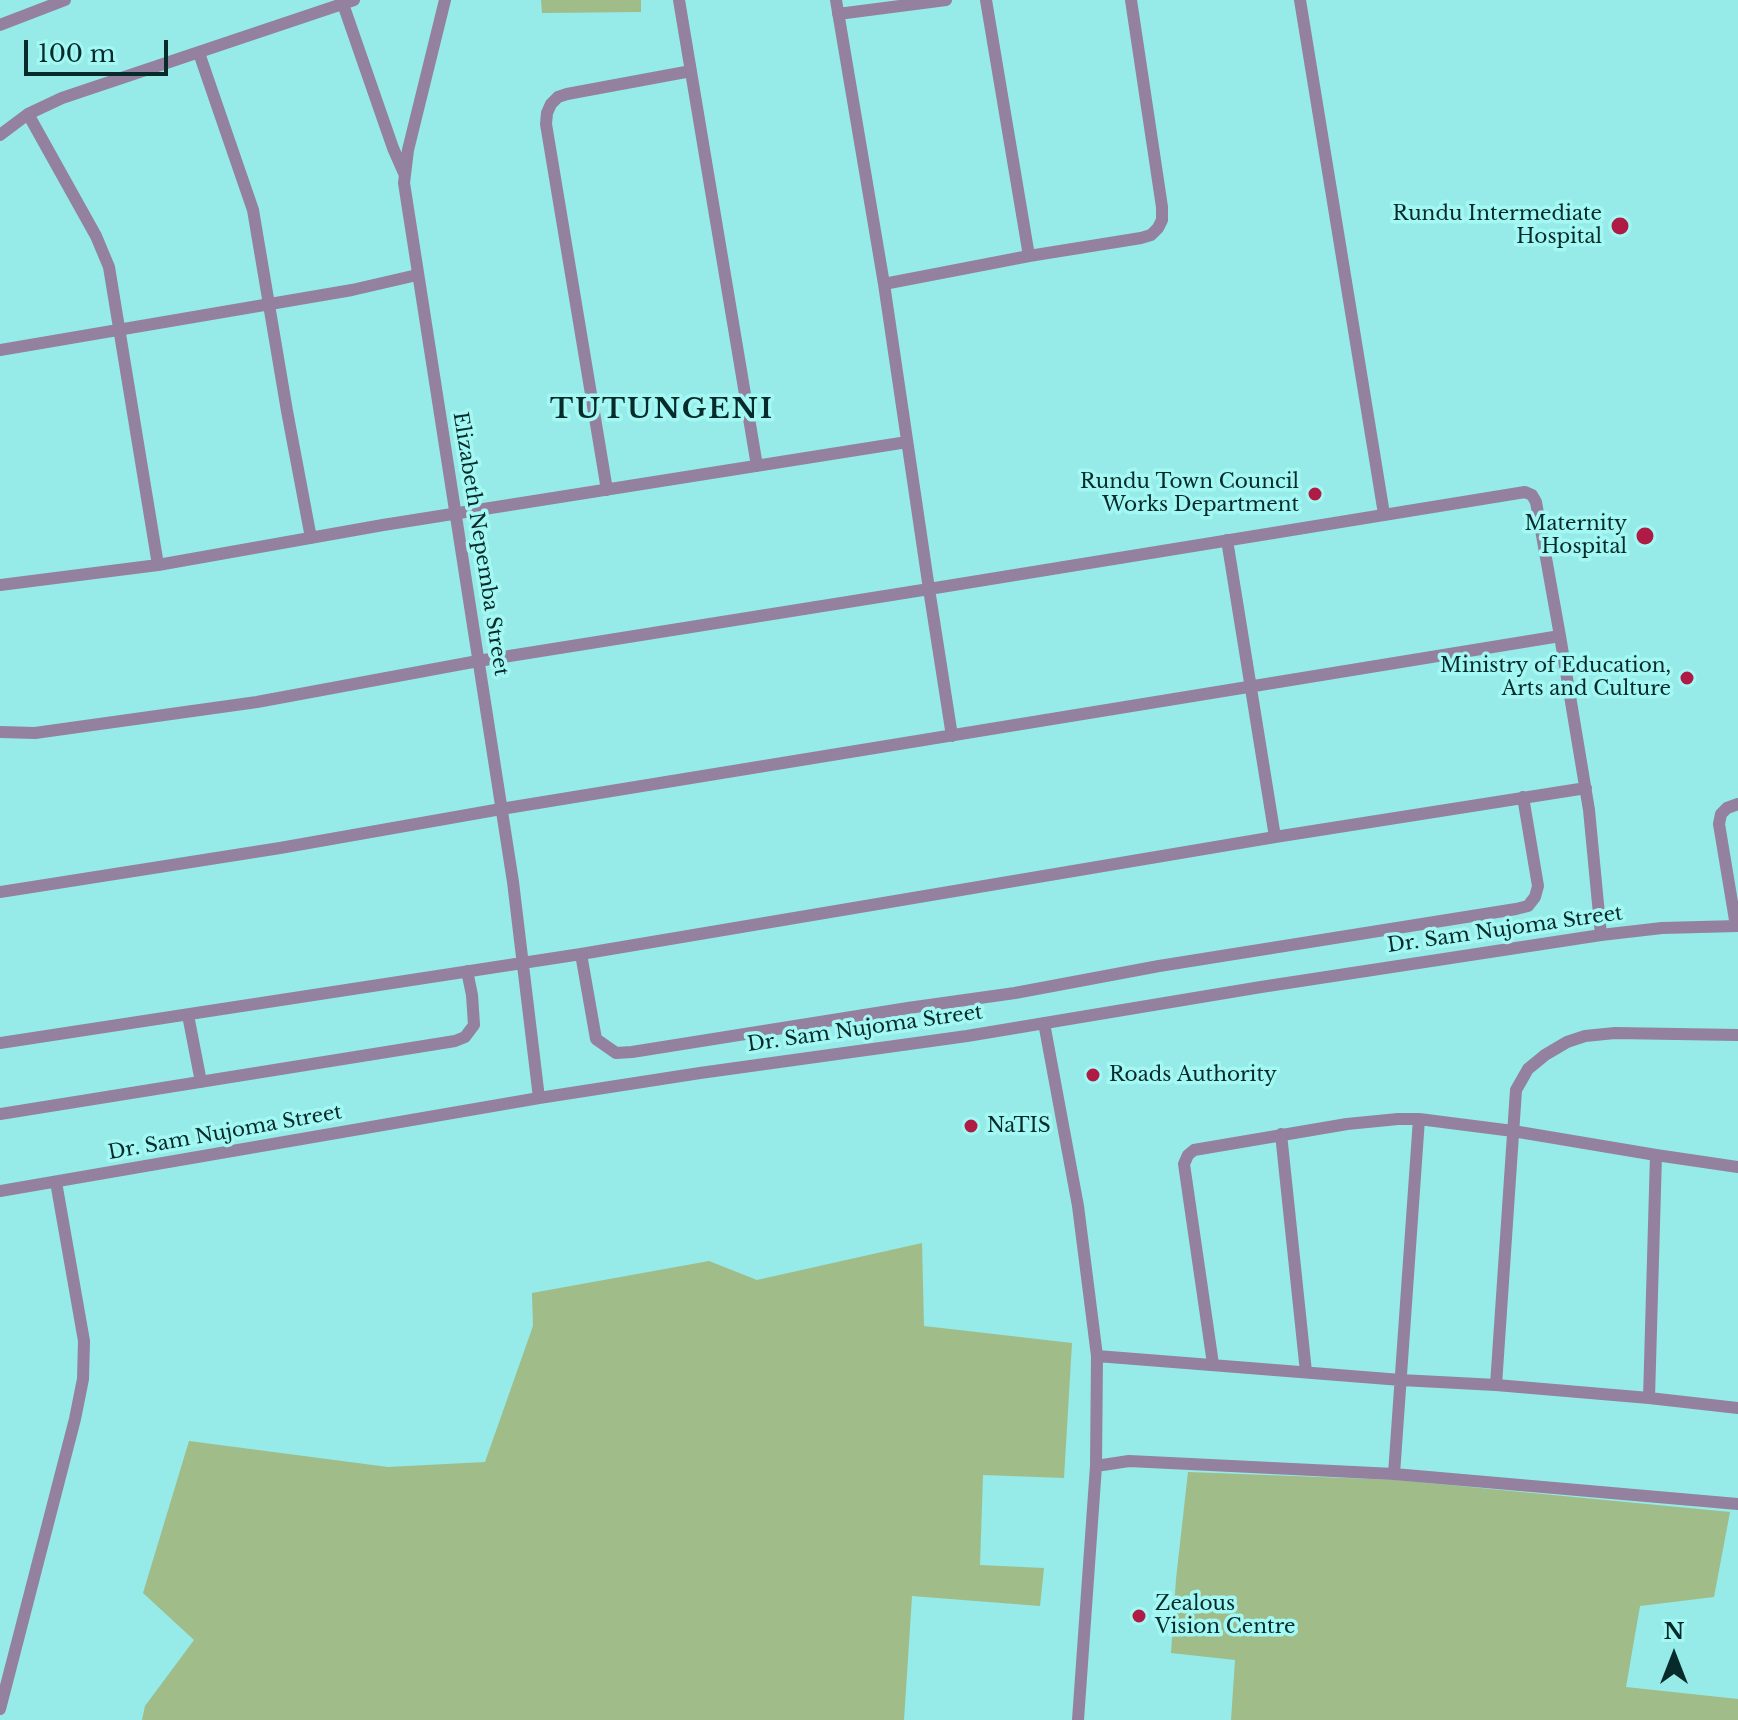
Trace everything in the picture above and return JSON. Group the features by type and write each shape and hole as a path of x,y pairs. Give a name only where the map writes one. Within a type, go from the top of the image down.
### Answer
{"street":[{"path":"0,25 65,0"},
{"name":"Elizabeth Nepemba Street","path":"445,0 408,150 404,173 405,199 501,809 539,1098"},
{"path":"679,0 757,466"},
{"path":"946,0 837,7 884,284 952,736"},
{"path":"986,0 1029,256"},
{"path":"884,284 1141,238 1151,235 1158,228 1162,220 1162,207 1131,0"},
{"path":"1300,0 1384,514"},
{"path":"0,135 28,114 62,98 348,2 393,148 404,173"},
{"path":"199,53 253,210 311,538"},
{"path":"607,490 546,124 547,113 558,97 567,94 691,71"},
{"path":"28,114 109,267 158,565"},
{"path":"0,350 352,290 417,275"},
{"path":"0,585 158,565 907,442"},
{"path":"0,732 35,733 257,702 478,661 1525,492 1532,495 1536,502 1560,636 1586,788 1601,935"},
{"path":"1227,540 1275,837"},
{"path":"0,892 1560,636"},
{"path":"0,1043 581,954 1586,788"},
{"path":"581,954 596,1039 616,1053 1015,993 1159,966 1528,906 1538,886 1523,797"},
{"path":"1737,926 1719,824 1721,814 1738,804"},
{"name":"Dr. Sam Nujoma Street","path":"0,1191 539,1098 967,1036 1601,935 1662,928 1737,926"},
{"path":"0,1114 455,1041 465,1037 474,1025 467,971"},
{"path":"188,1015 201,1082"},
{"path":"1044,1023 1078,1206 1097,1356 1096,1466 1078,1720"},
{"path":"1496,1385 1516,1090 1528,1069 1567,1042 1585,1036 1615,1033 1738,1035"},
{"path":"1213,1364 1184,1164 1194,1150 1347,1124 1419,1119 1738,1167"},
{"path":"1394,1474 1419,1119"},
{"path":"1281,1134 1306,1372"},
{"path":"1649,1398 1656,1155"},
{"path":"0,1709 83,1379 84,1341 56,1182"},
{"path":"1097,1356 1496,1385 1738,1408"},
{"path":"1096,1466 1129,1461 1394,1474 1738,1504"}],"green space":[{"path":"541,0 641,0 641,12 542,13"},
{"path":"922,1243 924,1326 1072,1343 1064,1478 983,1475 980,1565 1044,1568 1040,1606 912,1596 904,1720 142,1720 145,1706 194,1640 143,1593 189,1441 388,1467 485,1462 533,1326 532,1293 709,1261 757,1280"},
{"path":"1188,1472 1397,1480 1730,1512 1714,1597 1640,1606 1626,1687 1738,1699 1738,1720 1231,1720 1235,1660 1171,1653"}],"place":[{"name":"Rundu Intermediate Hospital","path":"1620,226"},
{"name":"Rundu Town Council Works Department","path":"1315,494"},
{"name":"Maternity Hospital","path":"1645,536"},
{"name":"Ministry of Education, Arts and Culture","path":"1687,678"},
{"name":"Roads Authority","path":"1093,1075"},
{"name":"NaTIS","path":"971,1126"},
{"name":"Zealous Vision Centre","path":"1139,1616"}],"district":[{"name":"TUTUNGENI","path":"662,410"}]}
